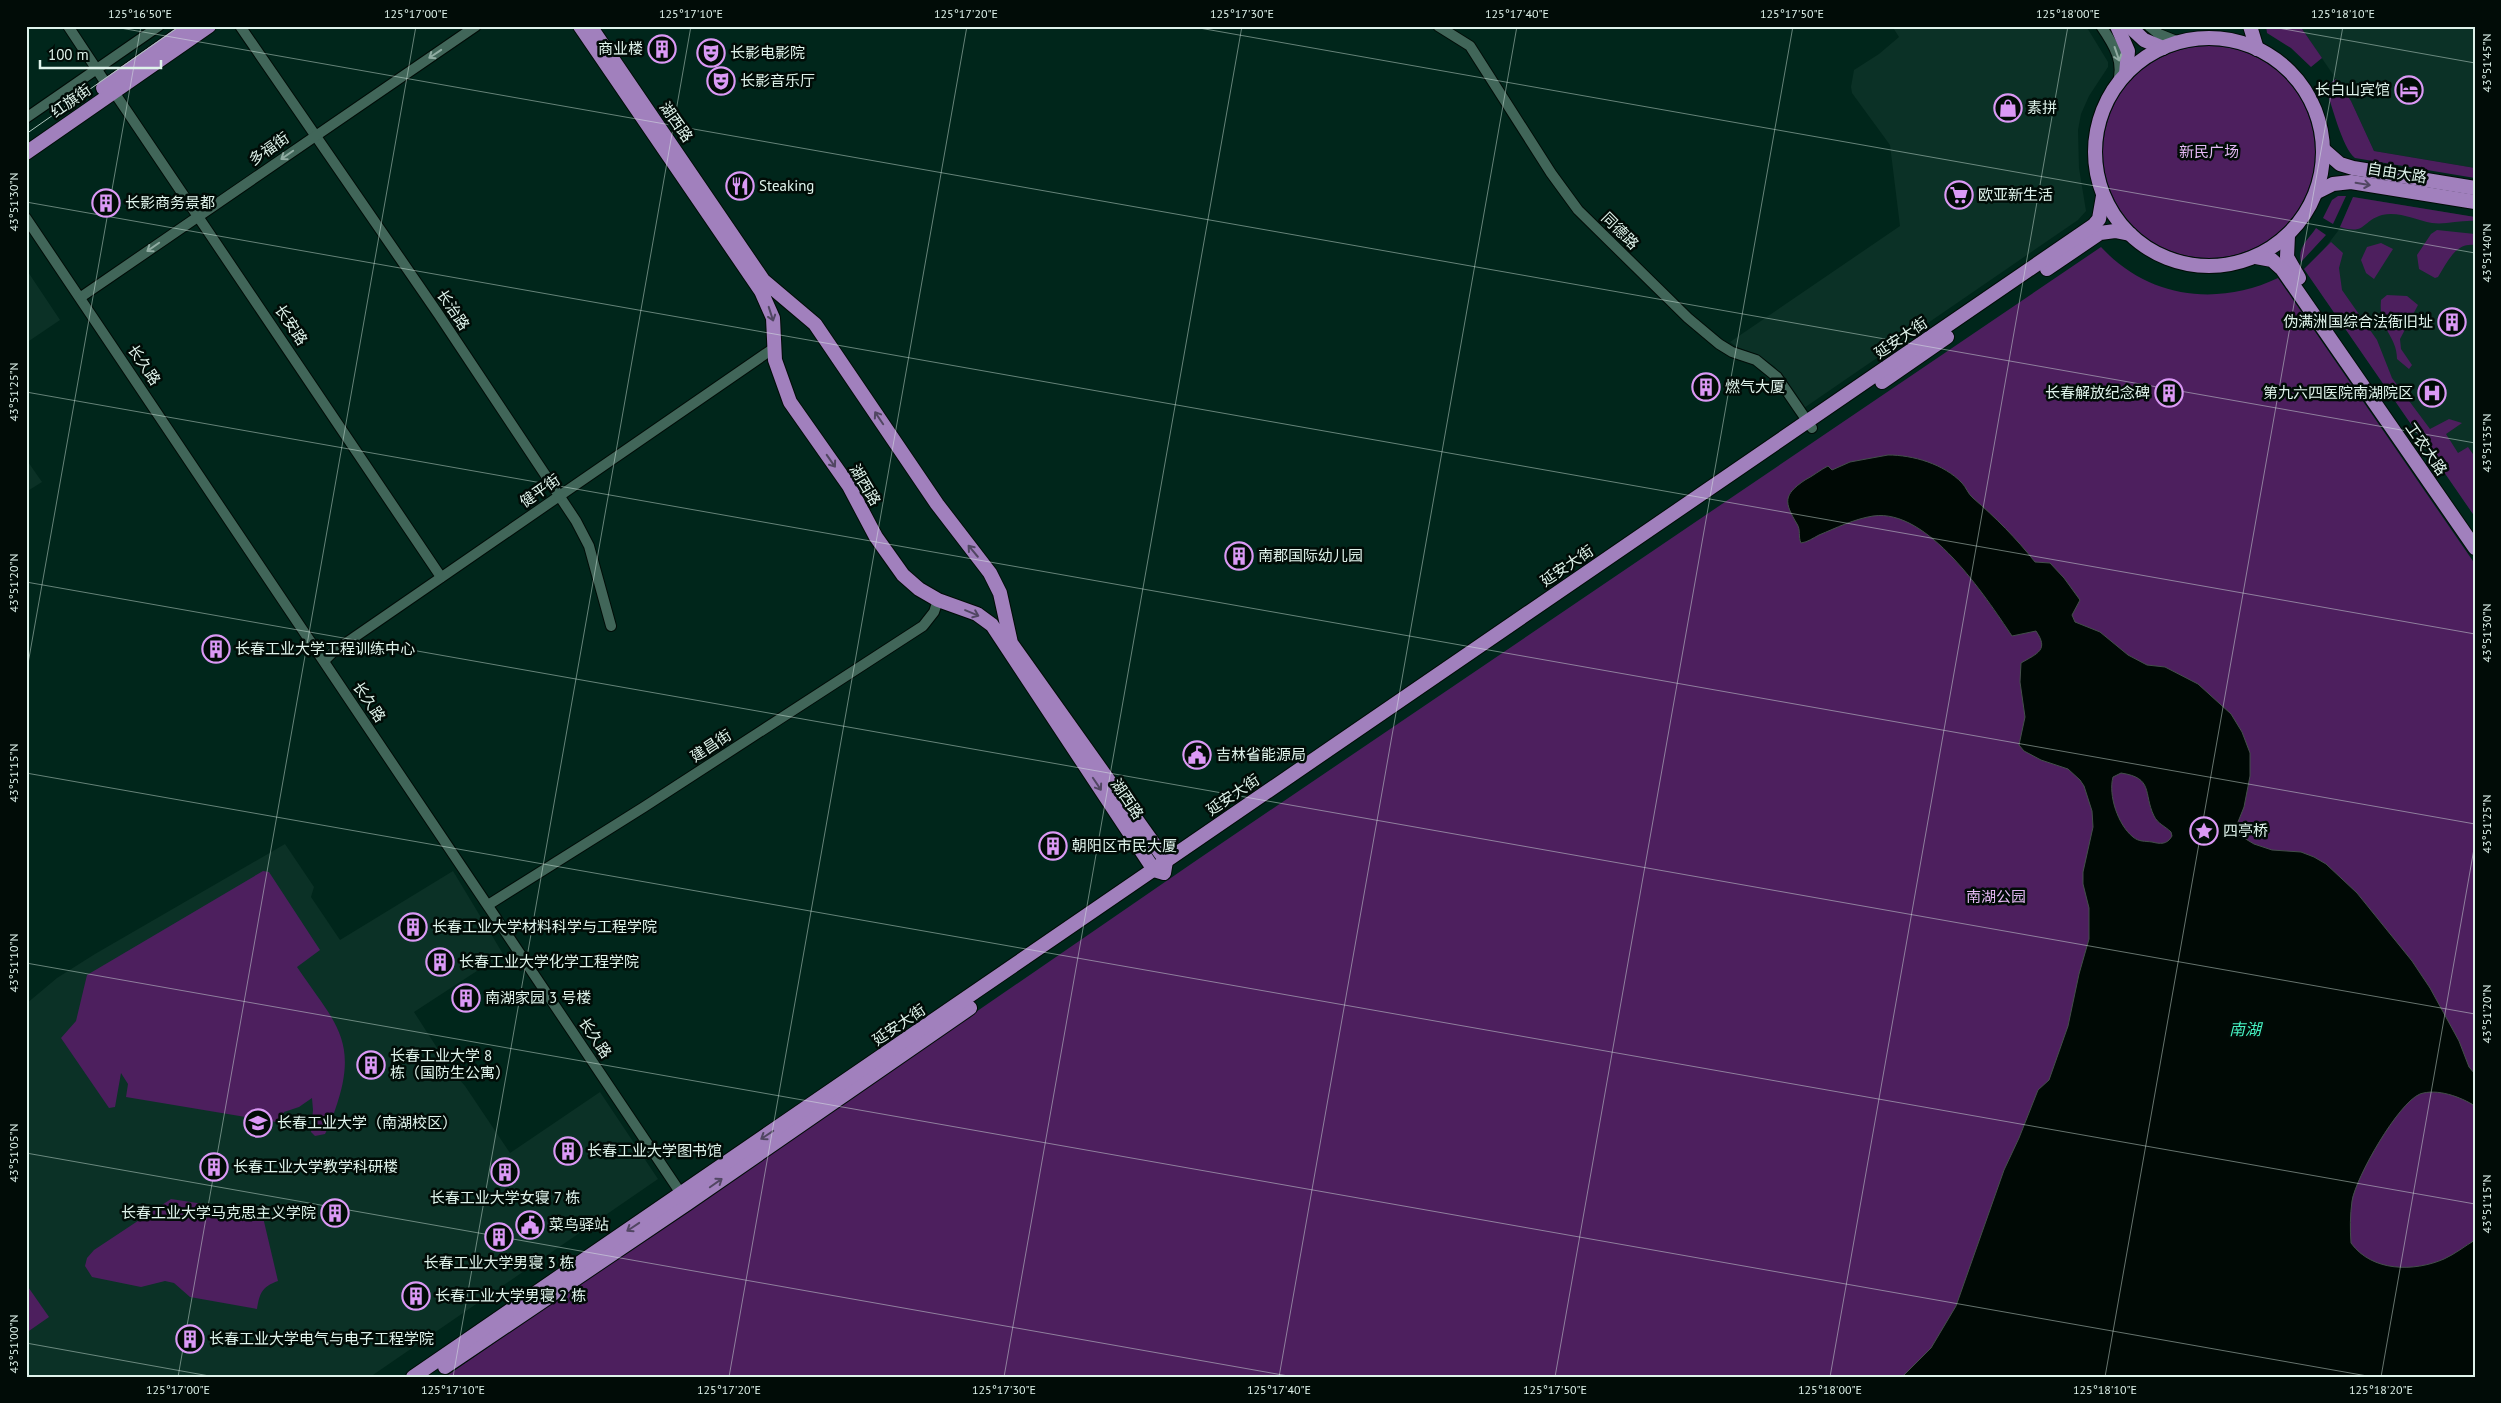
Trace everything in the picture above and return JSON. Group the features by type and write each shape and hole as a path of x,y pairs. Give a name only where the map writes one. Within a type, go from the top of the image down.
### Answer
{"main road":[{"name":"红旗街","path":"26,153 191,26"},
{"name":"红旗街","path":"26,142 209,26"},
{"name":"湖西路","path":"580,26 761,291 773,318 775,360 790,402 849,486 876,537 903,575 919,589 938,600 977,614 992,625 1161,868"},
{"name":"湖西路","path":"590,26 763,280 815,324 937,504 990,573 1000,593 1011,643 1161,868"},
{"path":"2117,26 2128,51 2126,74"},
{"path":"2129,26 2144,40 2163,48"},
{"path":"2196,39 2207,26"},
{"path":"2250,26 2258,49"},
{"path":"2196,39 2225,39 2258,49 2282,64 2307,92 2318,115 2324,150 2317,192 2307,212 2288,235 2273,247 2256,256 2228,265 2192,265 2157,254 2130,234 2112,213 2104,196 2096,167 2095,142 2100,118 2117,85 2126,74 2143,59 2163,48 2179,42 2196,39"},
{"name":"自由大路","path":"2324,150 2340,164 2353,168 2475,188"},
{"name":"自由大路","path":"2317,192 2333,184 2351,182 2475,202"},
{"name":"延安大街","path":"430,1377 1161,868 1810,425 2094,225 2099,219 2104,196"},
{"name":"延安大街","path":"1810,425 1912,362 2100,233 2115,231 2130,234"},
{"name":"工农大路","path":"2288,235 2286,251 2290,264 2475,534"},
{"name":"工农大路","path":"2256,256 2272,260 2282,269 2475,548"},
{"name":"延安大街","path":"413,1377 685,1198"}],"street":[{"name":"长安路","path":"68,26 199,216 441,577"},
{"path":"26,118 160,26"},
{"name":"长治路","path":"240,26 560,495 589,546 611,626"},
{"name":"多福街","path":"81,297 476,26"},
{"name":"同德路","path":"1438,26 1470,46 1550,173 1578,210 1688,318 1719,344 1732,352 1756,360 1770,372 1810,425"},
{"path":"2101,26 2118,54 2120,64 2117,85"},
{"path":"2149,26 2159,34 2179,42"},
{"name":"长久路","path":"26,218 81,297 685,1198"},
{"name":"健平街","path":"324,661 333,652 774,348"},
{"name":"建昌街","path":"488,905 644,807 923,626 934,612 938,600"}],"shaded area":[{"path":"1892,26 2086,26 2108,62 2108,67 2089,96 2081,114 2078,130 2079,168 2086,211 2078,220 1804,408 1775,367 1758,355 1737,347 1730,342 1900,226 1890,145 1852,93 1851,87 1854,70 1879,54 1899,37"},
{"name":"长白山宾馆","path":"2300,26 2475,26 2475,168 2374,151 2351,101"},
{"name":"第九六四医院南湖院区","path":"2353,197 2475,217 2475,517 2304,269 2318,257 2338,231"},
{"path":"26,269 60,320 26,343"},
{"path":"26,459 42,482 26,492"},
{"name":"长春工业大学（南湖校区）","path":"285,844 314,887 311,897 340,940 453,871 503,954 414,1012 452,1071 465,1086 510,1153 600,1092 658,1179 370,1377 26,1377 26,1004 57,978 95,954"}],"green space":[{"path":"2266,26 2300,26 2322,58 2311,67 2291,48 2267,33"},
{"name":"新民广场","path":"2199,46 2219,46 2240,50 2259,58 2284,77 2297,93 2307,111 2313,131 2315,152 2313,173 2307,193 2297,211 2284,227 2259,246 2240,254 2219,258 2199,258 2178,254 2159,246 2142,234 2127,219 2115,202 2107,183 2103,162 2103,142 2107,121 2115,102 2127,85 2142,70 2159,58 2178,50"},
{"path":"2336,79 2351,101 2374,151 2475,168 2475,178 2355,158 2350,153 2342,136 2325,87"},
{"path":"2338,196 2346,196 2333,224 2323,218 2332,200"},
{"path":"2353,197 2475,217 2475,221 2437,223 2388,214 2375,218 2359,229 2340,227"},
{"path":"2316,228 2326,235 2301,262 2302,248"},
{"path":"2437,230 2475,234 2475,245 2468,245 2457,250 2448,260 2438,277 2435,278 2419,269 2417,255 2431,234"},
{"path":"2331,242 2343,253 2339,268 2342,290 2377,340 2392,378 2430,429 2449,419 2462,423 2446,434 2458,453 2468,447 2475,457 2475,517 2304,269"},
{"path":"2381,243 2393,249 2374,279 2366,273 2361,260 2367,247"},
{"name":"南湖公园","path":"2101,247 2120,264 2140,277 2162,287 2184,292 2231,293 2255,287 2278,278 2475,564 2475,1377 445,1377 1194,862"},
{"path":"2387,295 2407,296 2418,305 2400,339 2401,349 2412,365 2409,369 2397,359 2394,344 2382,318 2381,300"},
{"path":"263,871 269,872 320,950 297,967 332,1018 344,1048 345,1066 342,1086 325,1134 315,1136 311,1132 312,1098 299,1107 284,1112 282,1123 126,1097 128,1084 121,1073 115,1107 109,1108 61,1038 76,1021 87,975"},
{"path":"171,1199 262,1213 278,1281 265,1288 259,1298 257,1309 190,1297 174,1283 165,1281 141,1287 92,1277 85,1266 87,1258 94,1250"},
{"path":"26,1284 49,1317 26,1333"}],"water":[{"name":"南湖","path":"1898,455 1928,462 1955,476 1971,496 2005,528 2035,562 2050,563 2064,578 2080,600 2072,615 2075,622 2100,632 2128,655 2147,665 2165,667 2198,684 2231,714 2242,732 2250,753 2250,776 2244,807 2236,830 2239,835 2254,844 2272,850 2301,852 2326,864 2357,893 2412,961 2430,988 2459,1041 2469,1067 2475,1074 2475,1106 2449,1094 2427,1092 2411,1100 2401,1111 2369,1159 2355,1190 2351,1212 2351,1243 2370,1260 2394,1267 2407,1267 2420,1266 2444,1259 2475,1240 2475,1377 1902,1377 1931,1348 1956,1306 2004,1170 2038,1090 2049,1080 2068,1026 2079,974 2089,939 2089,908 2083,884 2083,872 2093,827 2092,811 2084,786 2080,780 2068,769 2041,760 2024,751 2019,745 2025,717 2020,682 2021,663 2040,650 2042,643 2036,631 2012,636 1987,599 1953,558 1934,540 1914,526 1894,517 1873,516 1859,519 1801,543 1798,526 1788,504 1789,495 1798,485 1828,466 1832,470 1850,462","holes":["2121,773 2131,775 2143,783 2154,816 2171,832 2172,836 2166,842 2158,843 2135,839 2123,825 2113,801 2113,777"]}],"tram line":[{"path":"26,134 180,26"}],"place":[{"name":"商业楼","path":"662,49"},
{"name":"长影电影院","path":"711,53"},
{"name":"长影音乐厅","path":"721,81"},
{"name":"长白山宾馆","path":"2409,90"},
{"name":"素拼","path":"2008,108"},
{"name":"Steaking","path":"740,186"},
{"name":"欧亚新生活","path":"1959,195"},
{"name":"长影商务景都","path":"106,203"},
{"name":"伪满洲国综合法衙旧址","path":"2452,322"},
{"name":"燃气大厦","path":"1706,387"},
{"name":"长春解放纪念碑","path":"2169,393"},
{"name":"第九六四医院南湖院区","path":"2432,393"},
{"name":"南郡国际幼儿园","path":"1239,556"},
{"name":"长春工业大学工程训练中心","path":"216,649"},
{"name":"吉林省能源局","path":"1197,755"},
{"name":"四亭桥","path":"2204,831"},
{"name":"朝阳区市民大厦","path":"1053,846"},
{"name":"长春工业大学材料科学与工程学院","path":"413,927"},
{"name":"长春工业大学化学工程学院","path":"440,962"},
{"name":"南湖家园 3 号楼","path":"466,998"},
{"name":"长春工业大学 8 栋（国防生公寓）","path":"371,1065"},
{"name":"长春工业大学（南湖校区）","path":"258,1123"},
{"name":"长春工业大学图书馆","path":"568,1151"},
{"name":"长春工业大学教学科研楼","path":"214,1167"},
{"name":"长春工业大学女寝 7 栋","path":"505,1172"},
{"name":"长春工业大学马克思主义学院","path":"335,1213"},
{"name":"菜鸟驿站","path":"530,1225"},
{"name":"长春工业大学男寝 3 栋","path":"499,1237"},
{"name":"长春工业大学男寝 2 栋","path":"416,1296"},
{"name":"长春工业大学电气与电子工程学院","path":"190,1339"}]}
